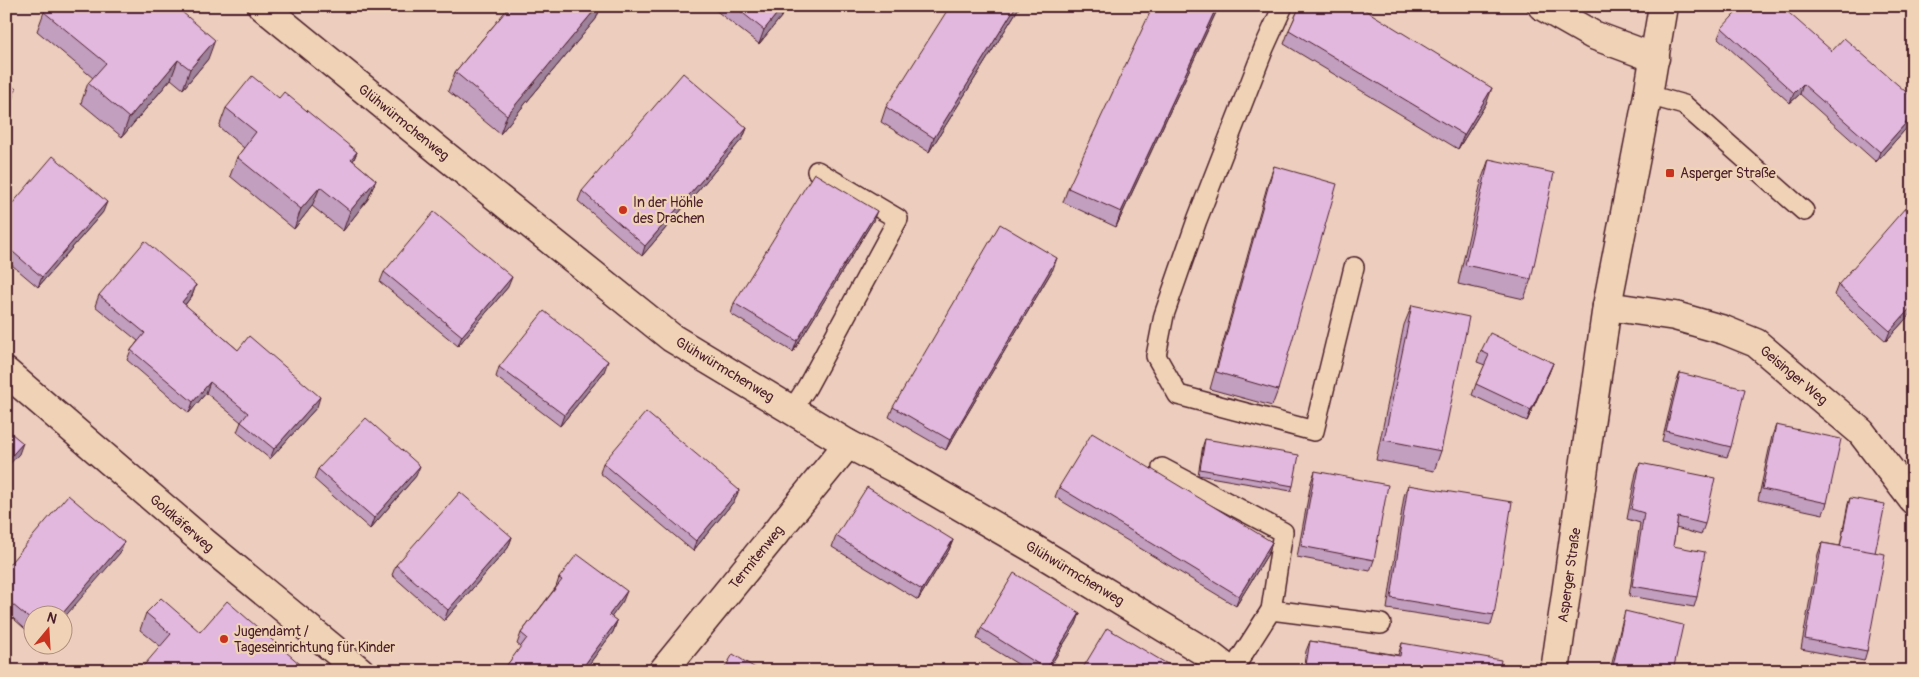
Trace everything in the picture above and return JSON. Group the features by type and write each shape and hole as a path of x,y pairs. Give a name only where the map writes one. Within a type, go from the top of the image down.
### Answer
{"street":[{"name":"Glühwürmchenweg","path":"262,6 672,338 848,444 1032,546 1208,654 1231,671"},
{"path":"1542,6 1593,34 1655,58"},
{"name":"Asperger Straße","path":"1555,671 1607,306 1655,58 1663,6"},
{"name":"Geisinger Weg","path":"1607,306 1675,316 1724,330 1756,343 1861,432 1913,500"},
{"name":"Goldkäferweg","path":"6,372 204,543 360,671"},
{"name":"Termitenweg","path":"663,671 848,444"}],"lane":[{"path":"1282,6 1197,220 1164,315 1156,356 1178,394 1314,431 1354,267"},
{"path":"1648,95 1684,106 1804,211"},
{"path":"792,410 807,387 898,219 817,171"},
{"path":"1162,468 1283,532 1271,610 1231,671"},
{"path":"1271,610 1381,624"}],"building":[{"path":"49,6 175,6 215,40 190,69 178,60 129,118 88,83 106,63 44,12"},
{"path":"510,6 598,6 507,115 455,72"},
{"path":"734,6 783,6 764,30"},
{"path":"950,6 1016,6 934,138 886,107"},
{"path":"1153,6 1217,6 1121,212 1068,188"},
{"path":"1300,6 1362,6 1362,8 1492,88 1464,135 1289,30"},
{"path":"1742,6 1781,6 1832,51 1844,38 1913,98 1913,115 1880,152 1803,84 1794,93 1722,28"},
{"path":"683,73 747,128 645,246 582,191"},
{"path":"252,76 279,98 284,92 357,152 351,159 376,180 350,211 320,187 301,209 237,157 256,132 226,108"},
{"path":"6,80 16,89 6,100"},
{"path":"53,156 107,202 42,277 6,246 6,211"},
{"path":"1489,159 1554,173 1531,279 1465,265"},
{"path":"1274,166 1337,184 1278,390 1216,372"},
{"path":"814,173 877,211 797,341 734,303"},
{"path":"1913,199 1913,305 1890,331 1838,285"},
{"path":"434,212 512,277 462,336 384,272"},
{"path":"1000,224 1057,258 950,440 893,407"},
{"path":"145,241 196,285 182,302 238,350 249,336 320,397 274,449 241,422 248,413 210,382 193,402 131,350 145,333 99,295"},
{"path":"1412,305 1469,317 1441,451 1384,440"},
{"path":"544,311 608,361 564,415 499,367"},
{"path":"1490,333 1553,363 1531,410 1476,384 1489,355 1481,351"},
{"path":"1680,373 1745,389 1731,447 1666,431"},
{"path":"646,412 739,490 696,541 603,463"},
{"path":"366,418 420,466 374,518 318,469"},
{"path":"1776,425 1841,439 1827,503 1762,489"},
{"path":"6,429 23,443 6,462"},
{"path":"1092,433 1272,542 1239,596 1059,487"},
{"path":"1205,439 1299,455 1293,486 1200,469"},
{"path":"1640,463 1715,478 1705,524 1678,517 1673,546 1705,552 1697,597 1632,586 1644,513 1631,509"},
{"path":"1315,471 1388,485 1374,560 1301,546"},
{"path":"1408,485 1512,502 1494,615 1391,598"},
{"path":"867,487 953,540 922,590 836,536"},
{"path":"460,492 512,537 448,610 396,565"},
{"path":"68,495 124,542 71,604 22,604 22,613 6,599 6,568"},
{"path":"1850,498 1885,504 1875,553 1840,547"},
{"path":"1822,543 1885,554 1867,651 1805,639"},
{"path":"577,554 627,591 609,615 617,621 580,671 514,671 507,665 527,638 521,633 562,580 559,578"},
{"path":"1014,573 1080,613 1046,669 981,628"},
{"path":"161,598 200,632 227,601 308,671 139,671 171,634 146,613"},
{"path":"1625,611 1683,625 1673,671 1612,671"},
{"path":"1107,628 1179,671 1081,671"},
{"path":"1310,641 1400,656 1402,643 1501,660 1499,671 1305,671"},
{"path":"733,654 760,671 723,671"},
{"path":"908,663 921,671 904,671"}],"place":[{"name":"Asperger Straße","path":"1670,173"},
{"name":"In der Höhle des Drachen","path":"623,210"},
{"name":"Jugendamt / Tageseinrichtung für Kinder","path":"224,639"}]}
